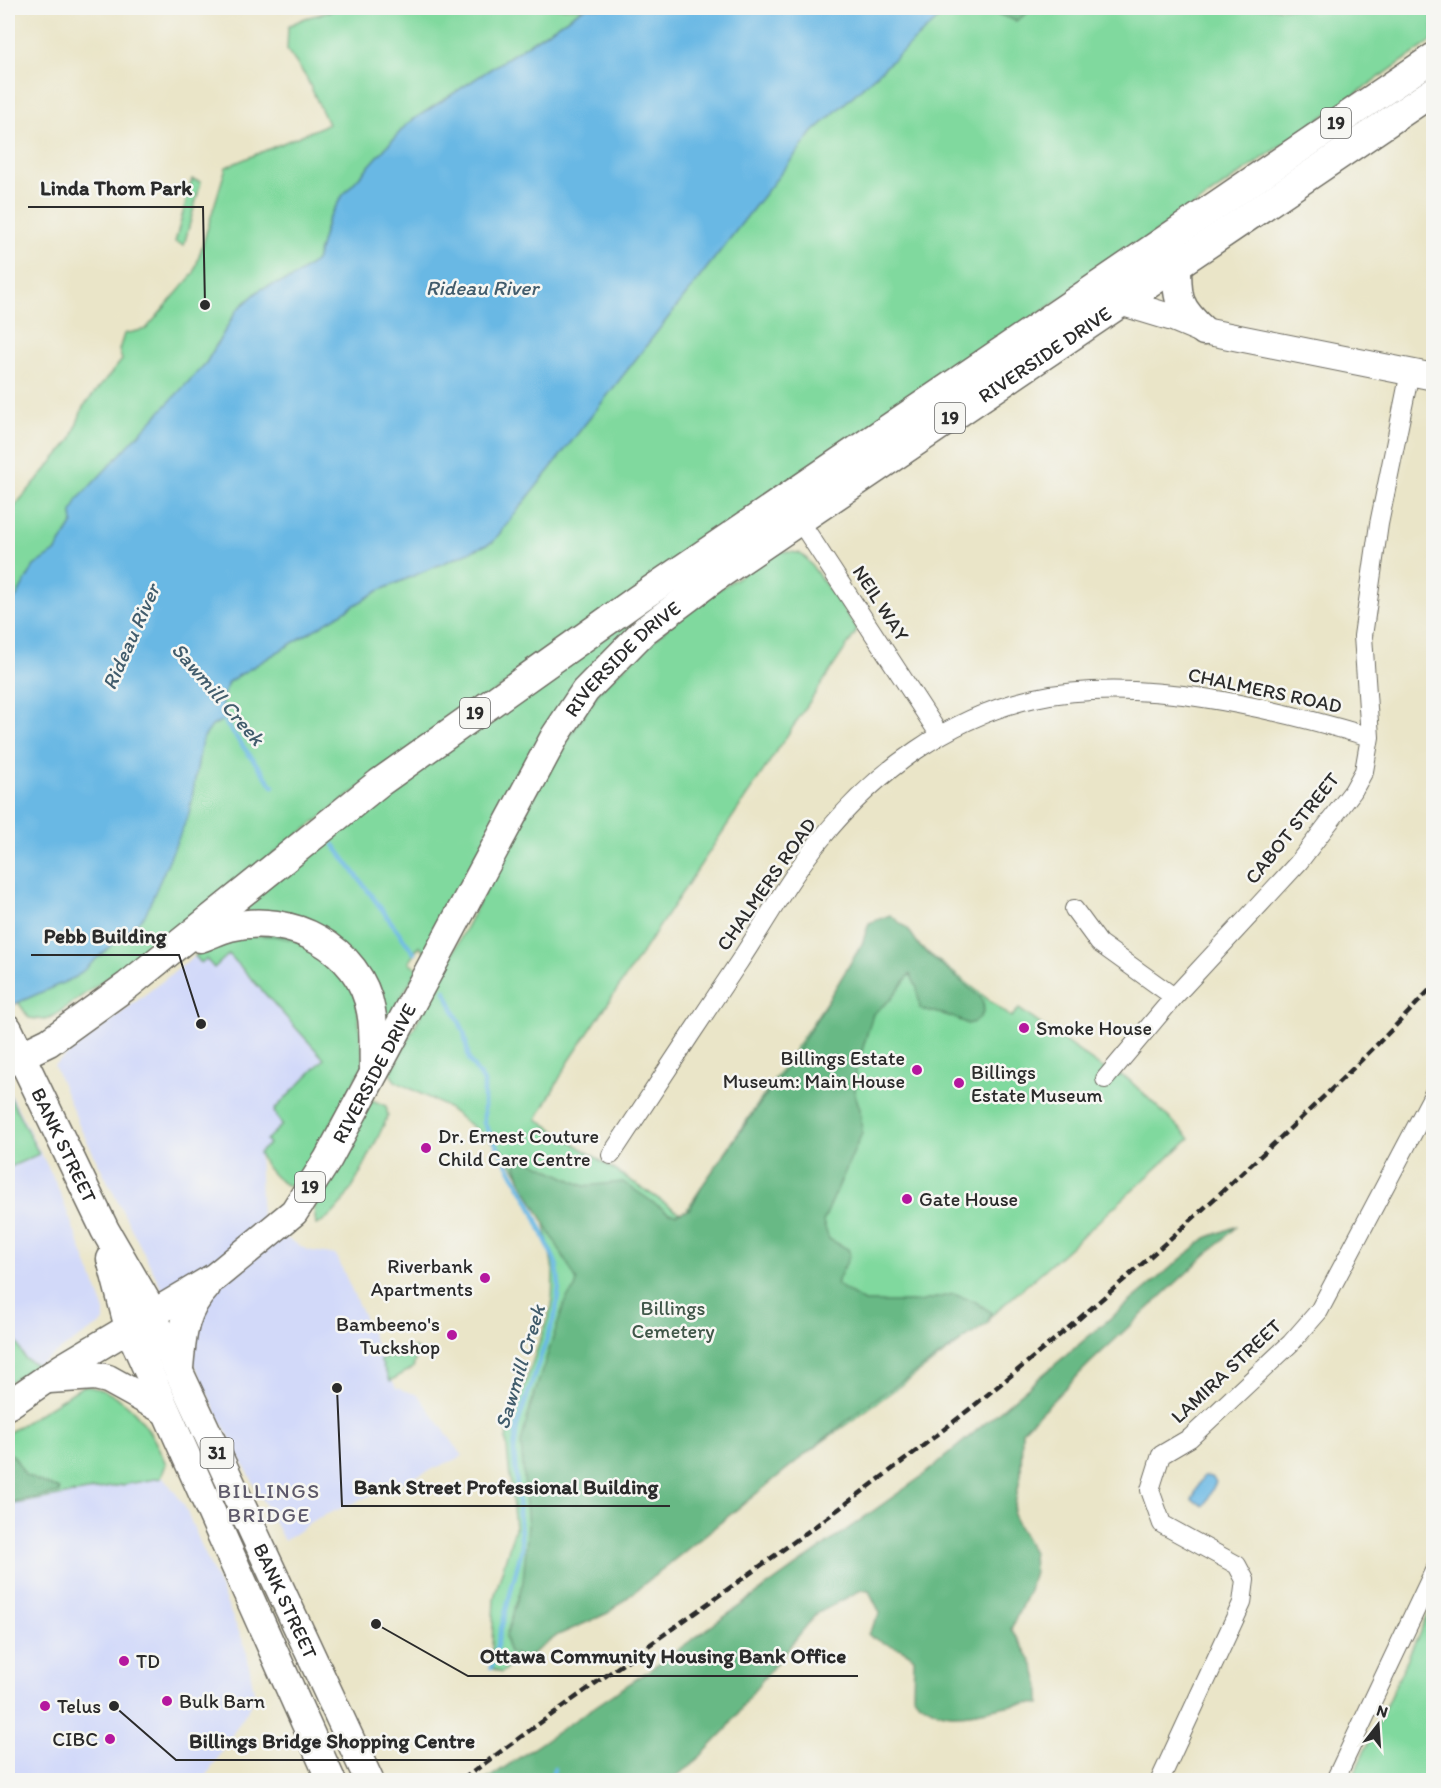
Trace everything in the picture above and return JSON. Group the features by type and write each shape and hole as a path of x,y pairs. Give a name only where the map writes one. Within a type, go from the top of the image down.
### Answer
{"main road":[{"name":"RIVERSIDE DRIVE","path":"8,1405 46,1379 215,1277 294,1212 328,1159 555,736 585,691 645,630 713,579 800,521 1434,57"},
{"name":"RIVERSIDE DRIVE","path":"15,1059 67,1029 179,947 423,750 784,498 1113,292 1177,264 1434,91"},
{"path":"1177,264 1181,307 1186,315 1204,330"},
{"path":"179,947 231,927 257,924 288,927 313,935 334,947 359,980 371,1010 374,1072"},
{"name":"BANK STREET","path":"8,1030 15,1059 105,1230 140,1321 164,1410 331,1780"},
{"path":"179,1371 186,1316 195,1299 215,1277"},
{"name":"BANK STREET","path":"140,1321 179,1371 369,1780"},
{"path":"46,1379 95,1376 108,1378 164,1410"}],"street":[{"path":"1113,292 1204,330 1422,375"},
{"name":"CABOT STREET","path":"1105,1079 1174,997 1299,862 1353,791 1364,771 1370,737 1363,636 1379,524 1422,375"},
{"name":"NEIL WAY","path":"784,498 939,734"},
{"name":"CHALMERS ROAD","path":"611,1155 821,839 882,774 939,734 997,709 1036,698 1082,692 1183,694 1336,727 1370,737"},
{"path":"1074,909 1099,943 1174,997"},
{"name":"LAMIRA STREET","path":"1160,1780 1242,1603 1245,1580 1237,1565 1162,1524 1150,1490 1161,1455 1190,1438 1291,1343 1319,1311 1434,1093"},
{"path":"1335,1780 1433,1572"}],"shaded area":[{"path":"229,954 324,1059 269,1144 259,1153 262,1224 307,1250 336,1255 396,1388 418,1395 463,1456 318,1518 284,1541 214,1408 161,1287 81,1129 54,1065 195,956 201,963 206,959"},
{"path":"8,1089 56,1183 104,1308 104,1322 37,1365 25,1359 8,1324"},
{"path":"164,1478 183,1503 246,1648 255,1698 204,1780 8,1780 8,1505"}],"green space":[{"path":"338,8 584,8 408,123 343,195 328,219 316,261 291,279 261,289 237,310 206,363 72,512 73,523 55,552 34,566 16,598 8,602 8,514 71,440 83,407 122,360 119,350 124,334 146,329 194,273 226,167 328,124 306,77 287,50 288,27 301,20"},
{"path":"950,8 1433,8 1433,40 399,758 155,944 55,1015 45,1020 29,1018 18,1002 76,977 189,814 202,740 212,726 224,719 222,700 228,682 378,591 493,542 813,132"},
{"path":"991,8 1035,8 1016,21 995,13"},
{"path":"192,179 201,182 184,245 175,242"},
{"path":"733,546 654,609 427,953 419,946 409,962 418,969 387,1021 348,952 218,924 405,777"},
{"name":"Billings Estate Museum","path":"779,551 799,553 807,559 857,628 855,634 568,1063 537,1119 683,1215 881,921 909,938 1011,1017 1019,1009 1101,1067 1128,1079 1190,1138 961,1342 501,1673 491,1668 494,1598 515,1528 506,1438 552,1306 553,1271 543,1213 503,1150 445,1106 395,1081 390,1074 560,747 603,687 689,608"},
{"name":"Billings Estate Museum","path":"890,915 908,929 921,948 980,997 983,1010 977,1020 968,1024 950,1016 920,1009 917,988 910,974 891,999 873,1014 856,1071 855,1094 860,1109 862,1133 823,1222 829,1239 848,1249 850,1255 836,1284 864,1302 919,1302 953,1294 974,1301 991,1312 988,1323 864,1407 608,1613 558,1635 528,1657 520,1657 508,1651 506,1636 523,1582 528,1526 521,1443 531,1404 566,1299 575,1288 577,1281 520,1179 516,1165 519,1159 527,1159 584,1186 623,1182 669,1213 676,1214 690,1209 704,1183 796,1053 862,944 869,923"},
{"path":"297,935 355,986 364,1064 296,1187 279,1180 269,1170 259,1153 269,1144 266,1140 282,1125 274,1112 276,1108 324,1059 229,954 214,968 206,959 201,963 195,956 208,943 223,936"},
{"path":"8,1093 39,1154 8,1168"},
{"path":"372,1100 386,1106 388,1116 367,1161 348,1194 338,1209 316,1225 314,1208"},
{"path":"1237,1226 1091,1362 1022,1431 1021,1474 1013,1515 1033,1553 1034,1572 1029,1590 1011,1629 1033,1664 1039,1683 1040,1704 1006,1706 958,1714 942,1713 927,1707 913,1695 914,1658 868,1634 880,1613 869,1591 861,1590 816,1614 755,1689 726,1730 691,1766 670,1780 486,1780 648,1671 921,1477 1206,1238"},
{"path":"8,1324 25,1359 37,1365 8,1383"},
{"path":"414,1348 418,1350 413,1368 390,1381 380,1360 393,1356 394,1359"},
{"path":"83,1386 99,1389 112,1395 135,1413 160,1450 166,1464 161,1478 8,1505 8,1433"},
{"path":"8,1453 14,1456 26,1476 59,1489 59,1493 8,1503"},
{"path":"1433,1604 1433,1780 1376,1780 1354,1774"}],"water":[{"name":"Rideau River","path":"584,8 950,8 813,132 493,542 378,591 228,682 222,700 224,719 212,726 202,740 189,814 145,915 76,977 8,1007 8,602 16,598 34,566 55,552 73,523 72,512 78,499 206,363 237,310 261,289 291,279 316,261 328,219 343,195 408,123"},
{"path":"1203,1476 1212,1477 1216,1482 1204,1506 1192,1500"}],"waterway":[{"name":"Sawmill Creek","path":"220,716 273,786"},
{"name":"Sawmill Creek","path":"334,845 414,953"},
{"name":"Sawmill Creek","path":"445,991 464,1032 469,1060 484,1082 484,1123 530,1204 557,1266 559,1286 556,1312 517,1426 514,1451 522,1548 491,1668"},
{"name":"Sawmill Creek","path":"551,1780 554,1769"}],"railway":[{"path":"462,1780 852,1499 1030,1360 1109,1293 1306,1114 1434,985"}],"place":[{"name":"Linda Thom Park","path":"205,305"},
{"name":"Pebb Building","path":"201,1024"},
{"name":"Smoke House","path":"1024,1028"},
{"name":"Billings Estate Museum: Main House","path":"917,1070"},
{"name":"Billings Estate Museum","path":"959,1083"},
{"name":"Dr. Ernest Couture Child Care Centre","path":"426,1148"},
{"name":"Gate House","path":"907,1199"},
{"name":"Riverbank Apartments","path":"485,1278"},
{"name":"Bambeeno's Tuckshop","path":"452,1335"},
{"name":"Bank Street Professional Building","path":"337,1388"},
{"name":"Ottawa Community Housing Bank Office","path":"376,1624"},
{"name":"TD","path":"124,1661"},
{"name":"Bulk Barn","path":"167,1701"},
{"name":"Telus","path":"45,1706"},
{"name":"Billings Bridge Shopping Centre","path":"114,1706"},
{"name":"CIBC","path":"110,1739"}],"district":[{"name":"BILLINGS BRIDGE","path":"269,1503"}],"park label":[{"name":"Billings Cemetery","path":"673,1320"}]}
